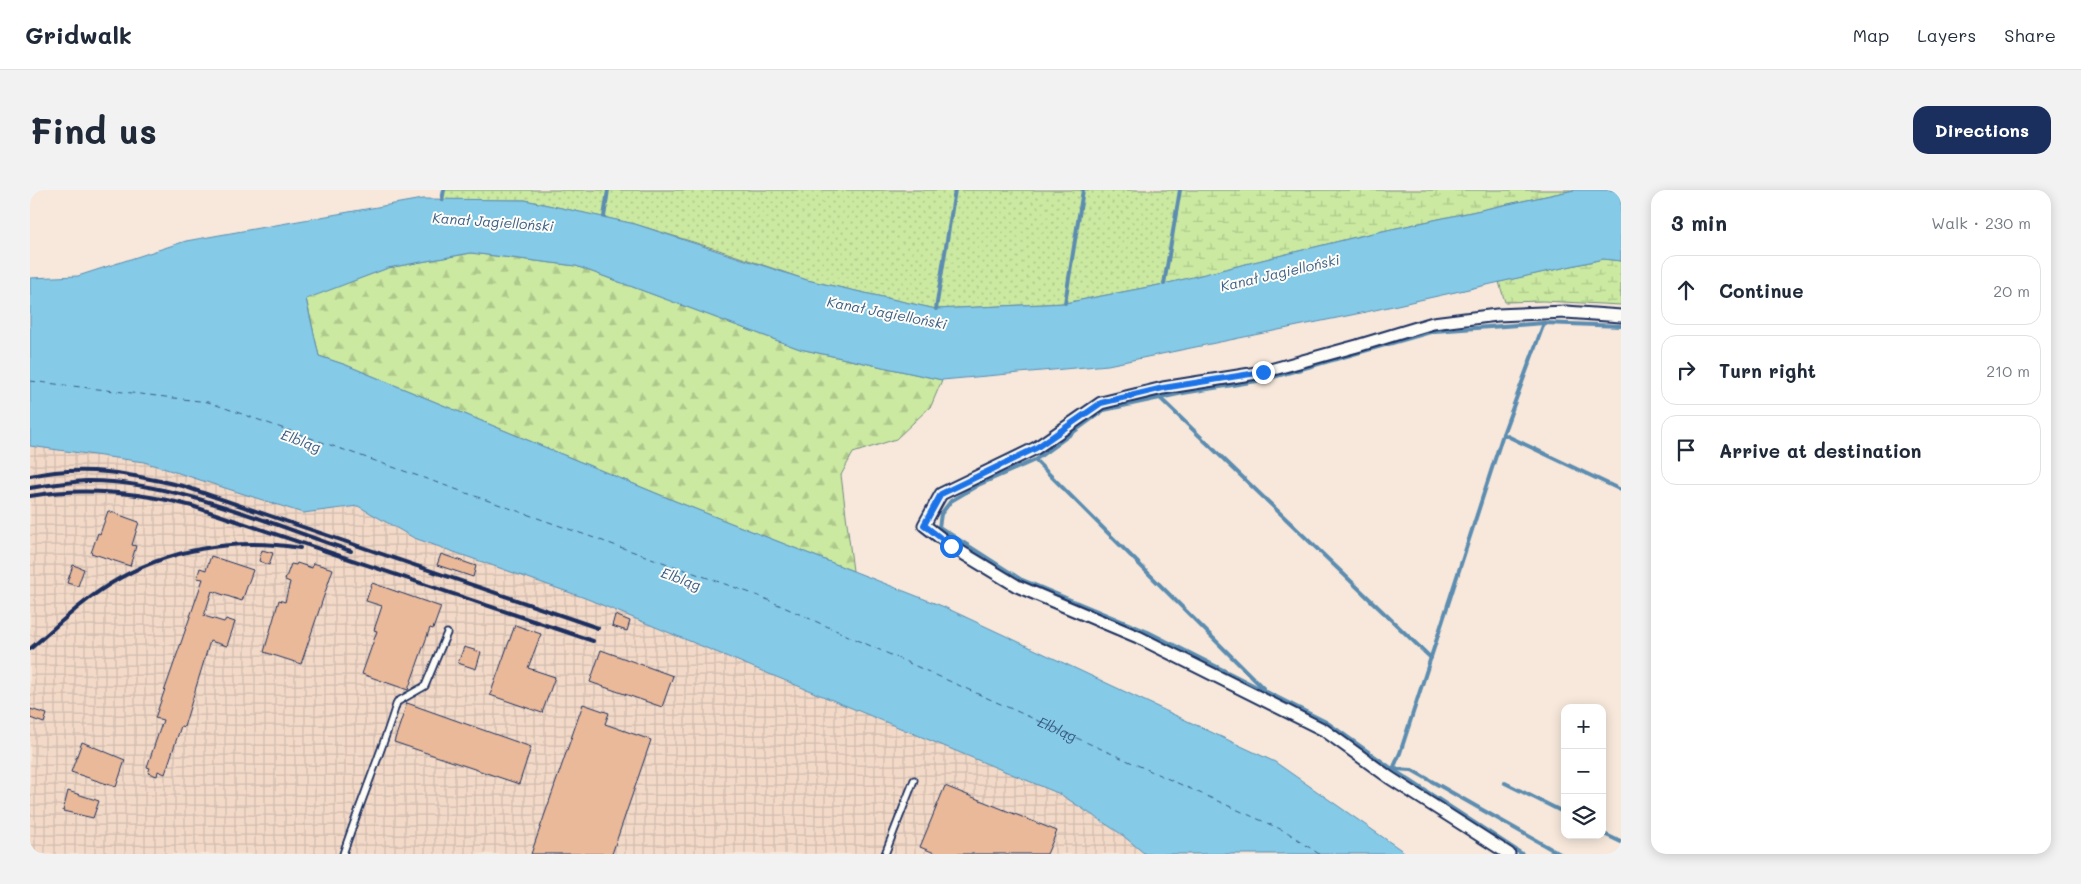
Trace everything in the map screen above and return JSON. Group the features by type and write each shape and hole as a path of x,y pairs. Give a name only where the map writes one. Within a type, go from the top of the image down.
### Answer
{"street":[{"path":"1509,854 1390,778 1324,730 1138,637 1016,586 951,546 924,525 941,494 1036,448 1101,403 1163,388 1263,372 1433,323 1497,316 1566,312 1621,316"}],"lane":[{"path":"344,854 362,796 381,754 397,702 425,686 447,633"},
{"path":"884,854 914,780"}],"shaded area":[{"path":"30,446 144,462 303,513 358,506 414,538 585,598 1060,794 1121,834 1145,854 30,854"}],"green space":[{"path":"444,190 1180,190 1164,284 1065,303 936,309 807,280 635,224 525,200 442,200"},
{"path":"1180,190 1574,190 1364,235 1165,284"},
{"path":"471,253 576,266 800,349 942,380 931,406 896,439 853,453 841,475 853,571 675,501 346,365 319,356 306,298 388,268"},
{"path":"1603,259 1621,261 1621,305 1543,301 1505,302 1499,282"}],"water":[{"path":"1574,190 1621,190 1621,261 1603,259 1366,312 1108,365 942,380 800,349 576,266 471,253 388,268 306,299 319,356 346,365 675,501 942,606 1275,762 1407,854 1145,854 1121,834 1060,794 585,598 414,538 358,506 303,513 144,462 30,446 30,278 78,276 186,241 422,199 525,200 635,224 807,280 936,309 1065,303 1164,284 1364,235"}],"building":[{"path":"108,511 139,522 132,545 136,546 130,566 91,553"},
{"path":"262,550 273,553 269,565 259,561"},
{"path":"441,554 476,566 473,577 437,565"},
{"path":"211,556 253,570 242,601 212,591 204,616 224,622 226,619 235,622 227,646 210,641 184,727 181,726 165,774 158,771 157,776 148,773 150,768 147,767 163,720 155,718 203,579 197,578 200,568 206,570"},
{"path":"297,563 312,568 313,563 333,569 301,664 264,652 279,600 285,602 290,582 285,580 291,564 296,565"},
{"path":"73,565 84,569 78,586 67,583"},
{"path":"372,583 441,607 433,629 430,628 408,690 362,674 377,631 374,630 382,606 366,601"},
{"path":"615,615 630,621 627,631 612,626"},
{"path":"515,625 541,634 528,668 555,677 542,713 490,695"},
{"path":"464,647 481,652 476,669 458,663"},
{"path":"601,650 673,676 662,707 590,682"},
{"path":"407,703 531,747 519,784 394,742"},
{"path":"583,704 609,713 605,724 651,740 612,854 531,854"},
{"path":"30,709 47,714 44,723 30,718"},
{"path":"82,742 125,760 116,787 71,772"},
{"path":"945,786 1057,831 1047,854 937,854 920,847"},
{"path":"68,791 99,801 93,818 63,811"}],"waterway":[{"path":"442,200 444,190"},
{"path":"604,217 608,190"},
{"name":"Kanał Jagielloński","path":"936,309 955,190"},
{"path":"1065,303 1083,190"},
{"path":"1164,284 1180,190"},
{"path":"1503,434 1544,323 1621,326"},
{"path":"1522,854 1395,771 1326,722 1148,632 1020,579 939,527 941,514 951,501 978,485 1035,460 1104,410 1183,393 1263,380 1434,331 1544,323"},
{"path":"1160,398 1431,658"},
{"path":"1560,854 1412,770 1393,769 1400,753 1503,434 1621,490"},
{"path":"1035,460 1263,688"},
{"path":"1505,783 1561,811"},
{"path":"1606,835 1621,842"}],"ferry route":[{"path":"30,381 208,402 759,596 1287,832 1319,854"}],"railway":[{"path":"30,476 50,472 107,472 183,486 598,628"},
{"path":"30,488 87,481 152,488 220,506 351,551"},
{"path":"30,496 71,492 111,492 152,497 192,506 593,641"},
{"path":"30,649 99,591 154,562 178,554 226,545 251,544 300,548"}],"route":[{"path":"951,546 924,525 941,494 1036,448 1101,403 1163,388 1263,372"}],"water label":[{"name":"Elbląg","path":"301,441"},
{"name":"Elbląg","path":"681,579"},
{"name":"Elbląg","path":"1057,730"}]}
